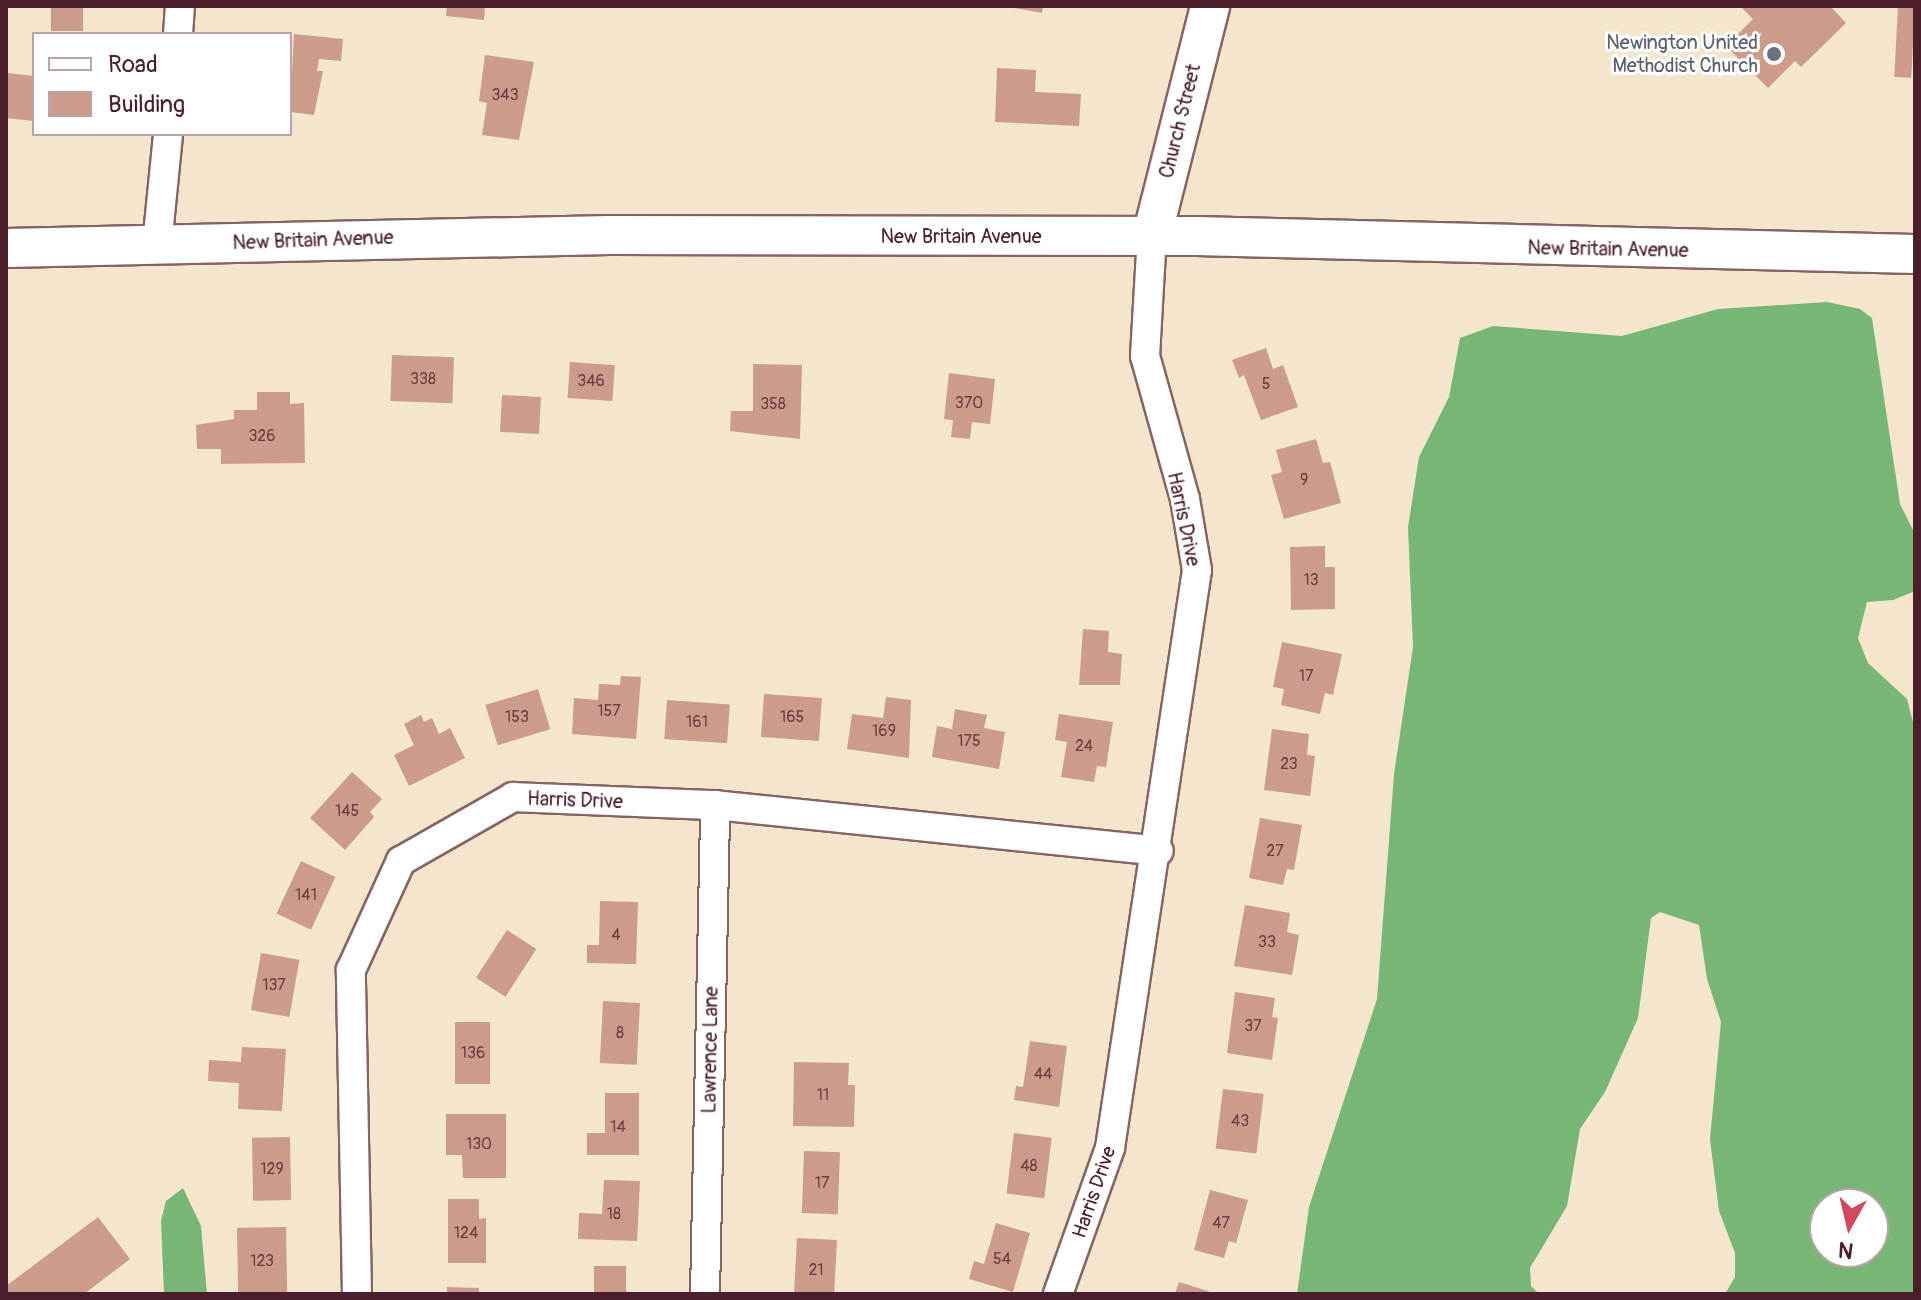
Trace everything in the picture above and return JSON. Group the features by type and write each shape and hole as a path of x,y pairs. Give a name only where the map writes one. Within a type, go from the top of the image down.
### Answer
{"main road":[{"name":"Church Street","path":"1152,236 1210,6"},
{"name":"New Britain Avenue","path":"6,248 609,235 1152,236 1915,254"}],"street":[{"path":"178,32 180,6"},
{"path":"157,245 168,136"},
{"name":"Harris Drive","path":"1058,1294 1110,1148 1159,851 1197,570 1185,499 1151,394 1145,356 1152,236"},
{"name":"Harris Drive","path":"357,1294 351,970 401,861 513,797 715,805 1159,851"},
{"name":"Lawrence Lane","path":"705,1294 715,805"}],"green space":[{"path":"1827,302 1860,309 1872,318 1900,504 1915,534 1915,591 1893,600 1867,602 1858,638 1868,663 1907,699 1915,730 1915,1294 1725,1294 1735,1277 1735,1253 1719,1211 1710,1139 1721,1022 1707,979 1699,925 1660,912 1651,918 1638,1018 1605,1092 1580,1129 1567,1206 1530,1268 1531,1286 1539,1294 1297,1294 1309,1207 1377,999 1394,774 1413,647 1408,527 1419,457 1449,397 1460,338 1493,326 1622,336 1718,309"},
{"path":"183,1188 201,1226 207,1294 164,1294 161,1221 166,1201"}],"building":[{"path":"51,6 83,6 83,31 51,31"},
{"path":"447,6 485,6 484,20 446,16"},
{"path":"1003,6 1043,6 1042,13"},
{"name":"Newington United Methodist Church","path":"1740,6 1830,6 1846,23 1801,67 1795,61 1768,88 1726,46 1753,19"},
{"path":"1898,6 1915,7 1911,78 1894,77"},
{"path":"294,34 343,39 341,61 319,59 317,71 323,71 314,115 292,112"},
{"path":"485,55 534,62 519,140 482,135 487,103 479,101"},
{"path":"997,68 1036,70 1035,92 1081,94 1079,126 995,122"},
{"path":"8,73 32,76 32,121 6,118"},
{"path":"1266,348 1273,369 1283,365 1298,407 1261,420 1244,375 1239,378 1232,360"},
{"path":"392,355 454,357 452,403 390,401"},
{"path":"570,362 615,365 612,401 567,398"},
{"path":"753,364 802,365 800,439 730,431 731,411 753,411"},
{"path":"949,373 995,379 990,424 972,422 970,439 951,437 953,420 944,419"},
{"path":"257,392 290,392 290,404 304,403 305,463 221,464 221,449 197,449 196,425 234,419 234,410 257,410"},
{"path":"502,395 541,397 539,434 500,432"},
{"path":"1316,439 1323,463 1330,462 1341,503 1284,519 1271,475 1282,472 1276,450"},
{"path":"1325,546 1325,567 1335,567 1335,609 1291,610 1290,547"},
{"path":"1083,629 1109,631 1108,652 1122,654 1120,685 1079,685"},
{"path":"1282,642 1342,654 1333,695 1325,693 1320,714 1281,705 1284,689 1273,687"},
{"path":"621,676 641,677 636,739 572,734 574,698 598,700 599,684 620,685"},
{"path":"538,689 550,729 498,745 485,705"},
{"path":"764,694 822,698 819,741 761,737"},
{"path":"886,697 911,700 909,758 847,749 852,714 883,718"},
{"path":"667,700 730,704 727,743 664,739"},
{"path":"955,709 987,715 984,728 1005,732 999,769 932,757 937,726 952,729"},
{"path":"1059,714 1113,722 1106,767 1097,766 1094,782 1061,777 1067,742 1055,740"},
{"path":"421,715 424,722 432,718 439,734 450,728 465,758 409,786 394,755 414,745 404,724"},
{"path":"1272,729 1309,734 1307,755 1315,756 1310,796 1264,790"},
{"path":"352,772 382,799 370,812 374,817 345,850 310,818"},
{"path":"1260,818 1302,825 1294,870 1287,869 1283,885 1249,878"},
{"path":"301,861 335,877 311,930 276,914"},
{"path":"600,901 638,902 636,964 587,963 587,945 599,945"},
{"path":"1245,905 1290,913 1287,932 1299,935 1292,975 1234,966"},
{"path":"507,930 536,949 505,997 476,978"},
{"path":"261,953 299,960 289,1017 251,1010"},
{"path":"1235,992 1275,998 1272,1017 1278,1018 1272,1060 1227,1053"},
{"path":"603,1001 640,1003 637,1065 600,1063"},
{"path":"455,1022 490,1022 490,1084 455,1084"},
{"path":"1030,1041 1067,1046 1059,1107 1014,1100 1016,1086 1023,1087"},
{"path":"242,1047 286,1049 282,1111 238,1109 239,1083 208,1081 209,1060 241,1062"},
{"path":"794,1062 849,1063 848,1085 855,1085 854,1127 793,1126"},
{"path":"1223,1089 1264,1094 1256,1154 1216,1149"},
{"path":"605,1093 639,1093 639,1155 587,1155 587,1133 605,1133"},
{"path":"446,1114 506,1114 506,1178 463,1178 462,1155 446,1155"},
{"path":"1014,1133 1052,1138 1044,1198 1007,1194"},
{"path":"290,1137 291,1200 253,1201 252,1138"},
{"path":"804,1151 840,1152 838,1214 802,1213"},
{"path":"604,1180 640,1181 637,1241 578,1239 579,1213 602,1214"},
{"path":"1210,1190 1248,1200 1236,1243 1229,1241 1224,1258 1194,1250"},
{"path":"448,1199 479,1199 479,1219 486,1218 486,1263 448,1263"},
{"path":"98,1217 130,1259 84,1294 9,1294 6,1286"},
{"path":"996,1223 1030,1233 1013,1292 969,1279 974,1261 984,1264"},
{"path":"286,1227 287,1293 238,1294 237,1228"},
{"path":"797,1238 837,1240 834,1294 794,1294"},
{"path":"594,1266 626,1266 626,1291 634,1294 594,1294"},
{"path":"1179,1282 1214,1293 1214,1294 1175,1294"},
{"path":"447,1287 479,1288 479,1294 447,1294"}],"place":[{"name":"Newington United Methodist Church","path":"1774,54"}]}
